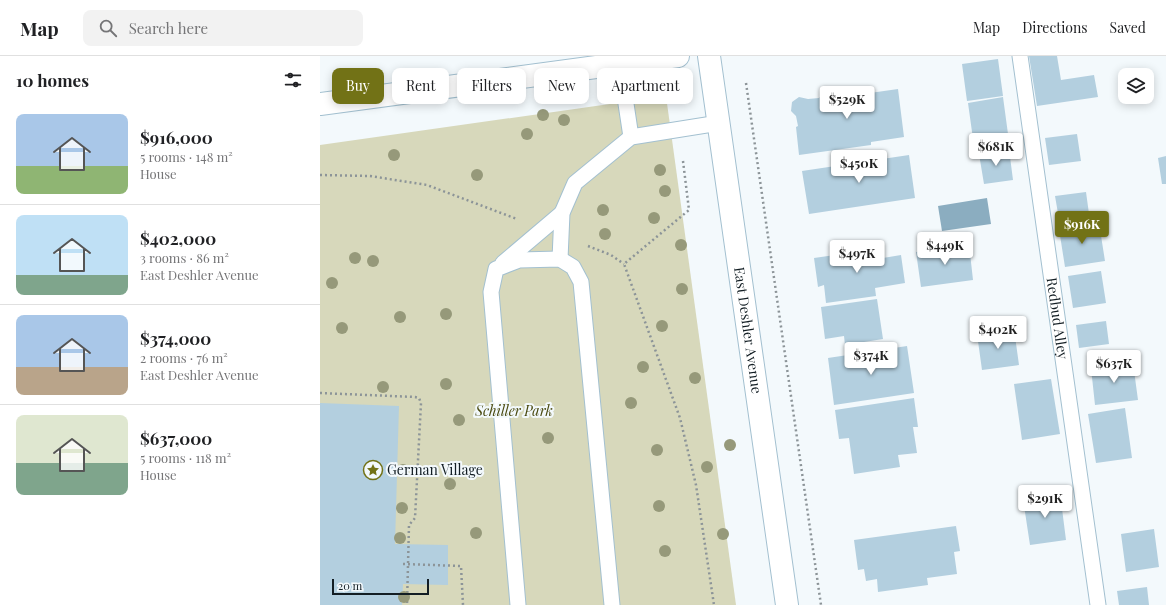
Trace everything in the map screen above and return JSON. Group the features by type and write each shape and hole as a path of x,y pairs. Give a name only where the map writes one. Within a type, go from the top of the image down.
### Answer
{"street":[{"path":"320,104 678,56"},
{"name":"East Deshler Avenue","path":"709,56 787,605"}],"lane":[{"name":"Redbud Alley","path":"1020,56 1098,605"},
{"path":"620,64 631,137"},
{"path":"560,259 562,213 575,183 631,137 719,123"},
{"path":"518,605 492,292 496,269 562,213"},
{"path":"496,269 519,260 560,259 573,267 581,282 612,605"}],"path":[{"path":"746,83 821,605"},
{"path":"624,264 689,210 683,161"},
{"path":"320,175 370,176 427,186 543,229"},
{"path":"560,236 611,255 624,264 680,418 696,485 714,605"},
{"path":"320,393 419,398 422,403 415,518 409,525 407,605"},
{"path":"404,564 461,566 463,605"}],"green space":[{"name":"Schiller Park","path":"610,104 667,104 736,605 320,605 320,145"}],"water":[{"path":"987,198 991,224 942,231 938,206"}],"building":[{"path":"1029,56 1057,56 1061,80 1094,75 1098,97 1037,106"},
{"path":"998,59 1003,96 967,101 962,64"},
{"path":"844,89 849,92 870,89 870,93 898,89 904,137 871,142 871,145 799,155 796,127 798,126 796,116 791,111 792,102 799,97 808,99 819,98 824,92"},
{"path":"1003,97 1008,134 973,139 968,103"},
{"path":"1077,134 1081,161 1049,165 1045,138"},
{"path":"1009,149 1013,180 984,184 979,154"},
{"path":"909,155 915,198 809,214 802,171"},
{"path":"1166,156 1166,184 1162,184 1158,158"},
{"path":"1086,192 1090,221 1060,225 1055,196"},
{"path":"1099,223 1105,261 1065,267 1059,229"},
{"path":"861,244 869,250 871,260 901,255 905,283 875,288 876,296 826,303 824,285 818,287 814,258 842,254 850,246"},
{"path":"969,244 973,280 921,287 916,252"},
{"path":"1101,271 1106,303 1073,308 1068,276"},
{"path":"877,299 883,339 845,345 844,336 825,339 821,307"},
{"path":"1106,321 1109,344 1079,348 1076,325"},
{"path":"1014,329 1019,365 982,370 977,334"},
{"path":"907,346 914,393 834,405 828,358"},
{"path":"1133,363 1138,400 1095,405 1091,368"},
{"path":"1051,379 1060,434 1022,440 1014,384"},
{"path":"914,398 918,427 913,427 917,453 898,455 900,467 854,474 849,438 839,439 835,410"},
{"path":"320,403 399,406 395,544 448,545 448,585 403,584 402,605 320,605"},
{"path":"1125,408 1132,458 1096,463 1088,414"},
{"path":"1060,493 1066,540 1030,545 1023,499"},
{"path":"956,526 960,551 954,552 957,574 927,578 928,585 878,592 877,579 866,581 864,569 858,570 854,540"},
{"path":"1154,529 1159,567 1126,572 1121,534"},
{"path":"1147,587 1149,605 1119,605 1117,591"}],"place":[{"name":"German Village","path":"373,470"}]}
